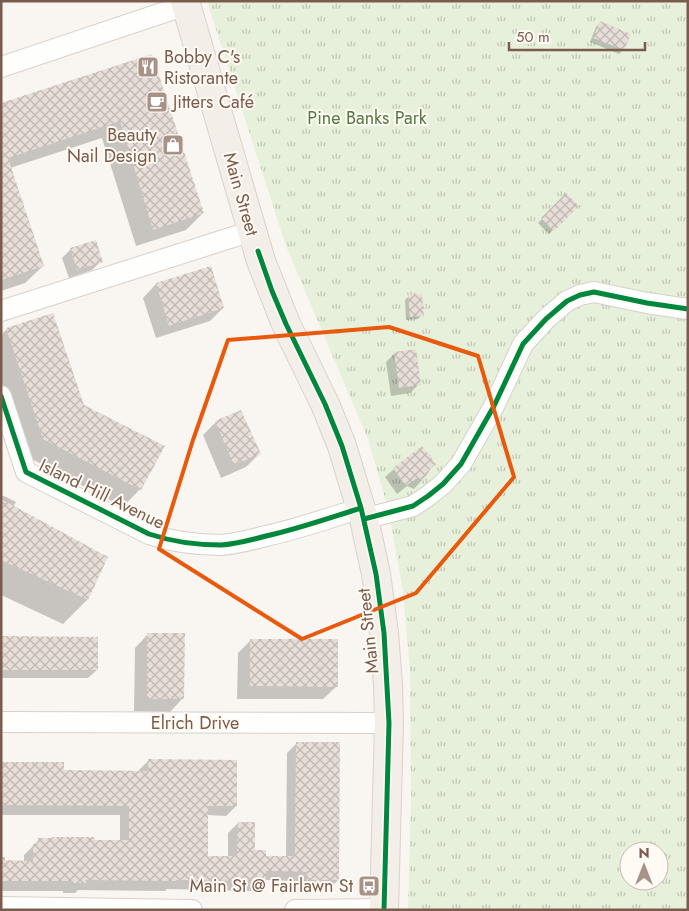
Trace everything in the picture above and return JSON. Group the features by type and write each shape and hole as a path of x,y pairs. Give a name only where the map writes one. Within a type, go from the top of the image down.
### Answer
{"main road":[{"name":"Main Street","path":"186,3 272,292 325,404 342,446 362,514 376,574 384,633 389,723 384,909"}],"street":[{"path":"1,67 186,3"},
{"path":"1,310 252,230"},
{"name":"Island Hill Avenue","path":"1,396 26,472 162,539 195,544 222,545 239,543 362,514 413,506 428,496 443,484 461,464 494,406 524,344 546,319 567,301 580,295 594,292 647,303 688,308"},
{"name":"Elrich Drive","path":"1,722 389,723"},
{"path":"1,907 192,910"},
{"path":"296,910 384,909"}],"highlighted area":[{"path":"389,327 478,356 514,477 416,593 302,639 159,549 193,440 228,340"}],"green space":[{"name":"Pine Banks Park","path":"207,1 688,1 688,910 408,910 411,798 410,670 403,591 389,512 368,439 286,246"}],"building":[{"path":"600,21 631,34 624,50 593,38"},
{"path":"152,54 204,213 153,230 120,121 8,158 44,266 1,280 1,103"},
{"path":"566,193 579,206 554,231 541,218"},
{"path":"96,240 103,262 77,270 70,248"},
{"path":"211,266 224,308 169,326 156,283"},
{"path":"422,294 424,316 410,317 408,295"},
{"path":"53,313 84,405 165,446 141,490 43,439 6,328"},
{"path":"416,349 421,385 399,388 394,352"},
{"path":"241,410 261,454 234,465 215,421"},
{"path":"422,446 436,464 431,468 423,481 417,478 406,486 393,468"},
{"path":"1,499 108,557 88,600 1,560"},
{"path":"147,633 185,633 184,699 147,699"},
{"path":"1,636 98,637 98,670 1,670"},
{"path":"250,639 338,639 338,687 250,686"},
{"path":"296,742 340,742 339,880 307,880 307,872 266,871 266,881 86,880 86,883 72,883 72,881 1,881 1,860 33,861 33,844 38,844 38,838 95,837 95,840 129,840 129,806 1,805 1,762 64,762 64,770 148,771 148,759 237,760 237,806 208,806 208,856 237,856 238,822 255,822 255,850 266,850 266,856 295,856"}],"cycle path":[{"path":"258,251 286,324 325,404 342,446 361,508 376,574 384,633 389,723 384,910"},
{"path":"364,519 413,506 443,484 461,464 494,406 523,344 546,319 567,301 580,295 594,292 688,309"},
{"path":"1,396 26,472 149,534 167,539 212,545 244,542 361,508"}],"place":[{"name":"Bobby C's Ristorante","path":"148,67"},
{"name":"Jitters Café","path":"157,102"},
{"name":"Beauty Nail Design","path":"173,145"},
{"name":"Main St @ Fairlawn St","path":"369,886"}]}
